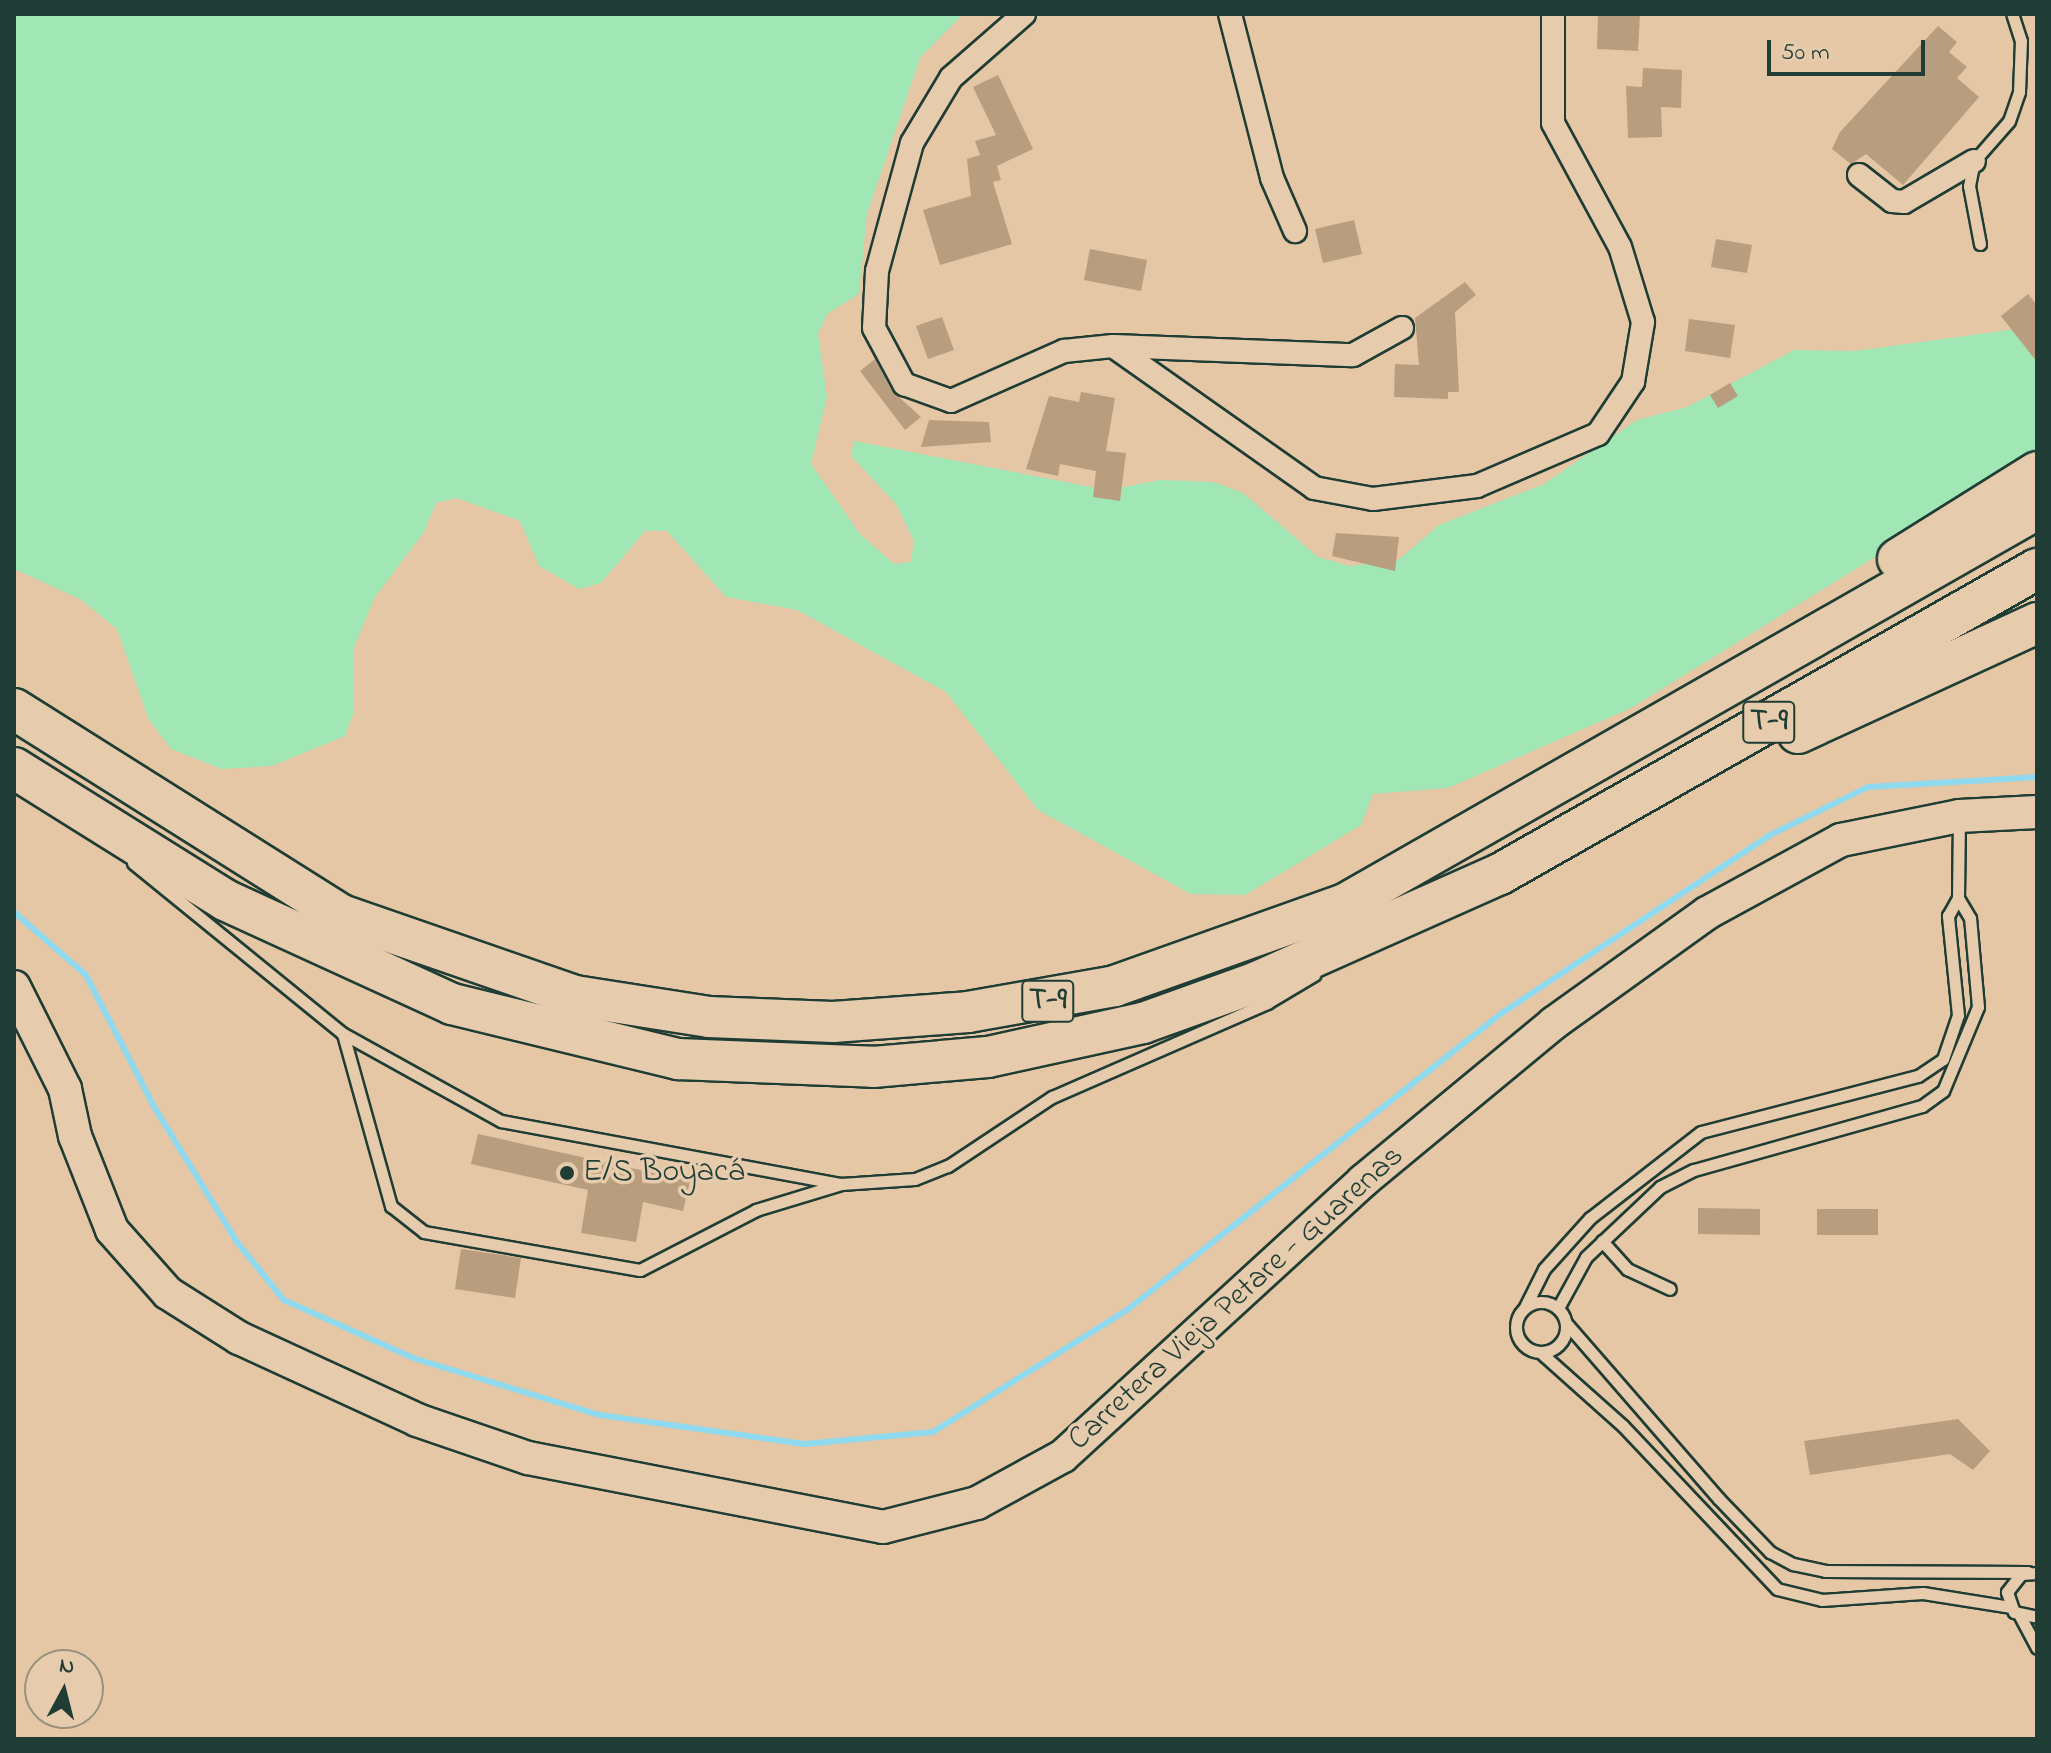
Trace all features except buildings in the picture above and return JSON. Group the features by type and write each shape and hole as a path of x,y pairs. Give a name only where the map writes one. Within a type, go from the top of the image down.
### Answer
{"highway":[{"path":"1482,828 1680,694 2037,472"},
{"name":"T-9","path":"14,709 341,915 575,996 709,1017 833,1022 953,1013 1115,986 1345,904 2037,509"},
{"name":"T-9","path":"14,768 73,809 225,900 452,1004 678,1059 873,1067 1001,1055 1143,1023 1343,945 1500,874 2037,569"},
{"path":"1500,874 1543,866 1705,778 2037,623"}],"main road":[{"name":"Carretera Vieja Petare - Guarenas","path":"14,987 65,1089 75,1136 112,1230 168,1293 239,1338 417,1420 528,1458 883,1527 977,1503 1063,1456 1363,1181 1554,1023 1707,913 1841,840 1959,816 2037,812"}],"street":[{"path":"1024,14 951,78 912,143 877,271 874,328 904,384 951,401 1064,351 1113,346 1353,355 1402,328"},
{"path":"1230,14 1272,178 1295,231"},
{"path":"1113,346 1314,488 1358,496 1477,486 1598,434 1633,382 1643,322 1620,247 1553,123 1553,14"},
{"path":"1859,175 1892,201 1904,202 1974,161"}],"lane":[{"path":"1980,244 1968,198 1974,161 2009,121 2019,92 2021,41 2012,14"},
{"path":"73,809 342,1033 501,1121 841,1184"},
{"path":"1959,816 1958,898 1948,916 1958,1015 1943,1059 1918,1076 1701,1132 1590,1218 1544,1269 1515,1330 1524,1346 1540,1352 1623,1426 1777,1589 1822,1600 1923,1593 2010,1607 2020,1616 2037,1648"},
{"path":"1558,1308 1602,1241 1641,1202 1694,1170 1922,1106 1943,1091 1978,1007 1970,918 1958,898"},
{"path":"342,1033 391,1206 424,1232 640,1270 756,1210 841,1184 915,1179 977,1153 1007,1124 1079,1083 1296,989 1343,945"},
{"path":"1602,1241 1627,1269 1670,1289"},
{"path":"1525,1307 1541,1301 1558,1308 1566,1323 1770,1552 1825,1571 2032,1573"},
{"path":"1540,1352 1556,1347 1566,1323"},
{"path":"2010,1607 2009,1584 2032,1573"},
{"path":"2020,1616 2037,1617"}],"green space":[{"path":"14,14 963,14 920,58 867,214 859,294 827,314 818,334 827,397 811,464 860,534 894,564 911,562 914,541 896,504 851,456 854,441 1107,490 1161,480 1214,482 1243,493 1318,557 1350,566 1397,561 1439,525 1544,484 1637,420 1687,407 1794,350 1855,351 2037,326 2037,457 1631,708 1448,788 1373,794 1361,825 1245,895 1191,894 1038,810 946,692 797,610 726,597 667,531 645,531 601,583 579,589 539,566 520,521 457,498 436,503 424,532 375,597 354,647 354,712 345,736 272,766 222,769 171,749 149,720 117,629 80,599 14,569"}],"waterway":[{"path":"14,912 86,975 153,1105 237,1242 284,1300 413,1358 600,1415 804,1444 933,1432 1127,1310 1502,1013 1768,836 1868,787 2037,777"}],"place":[{"name":"E/S Boyacá","path":"567,1173"}]}
